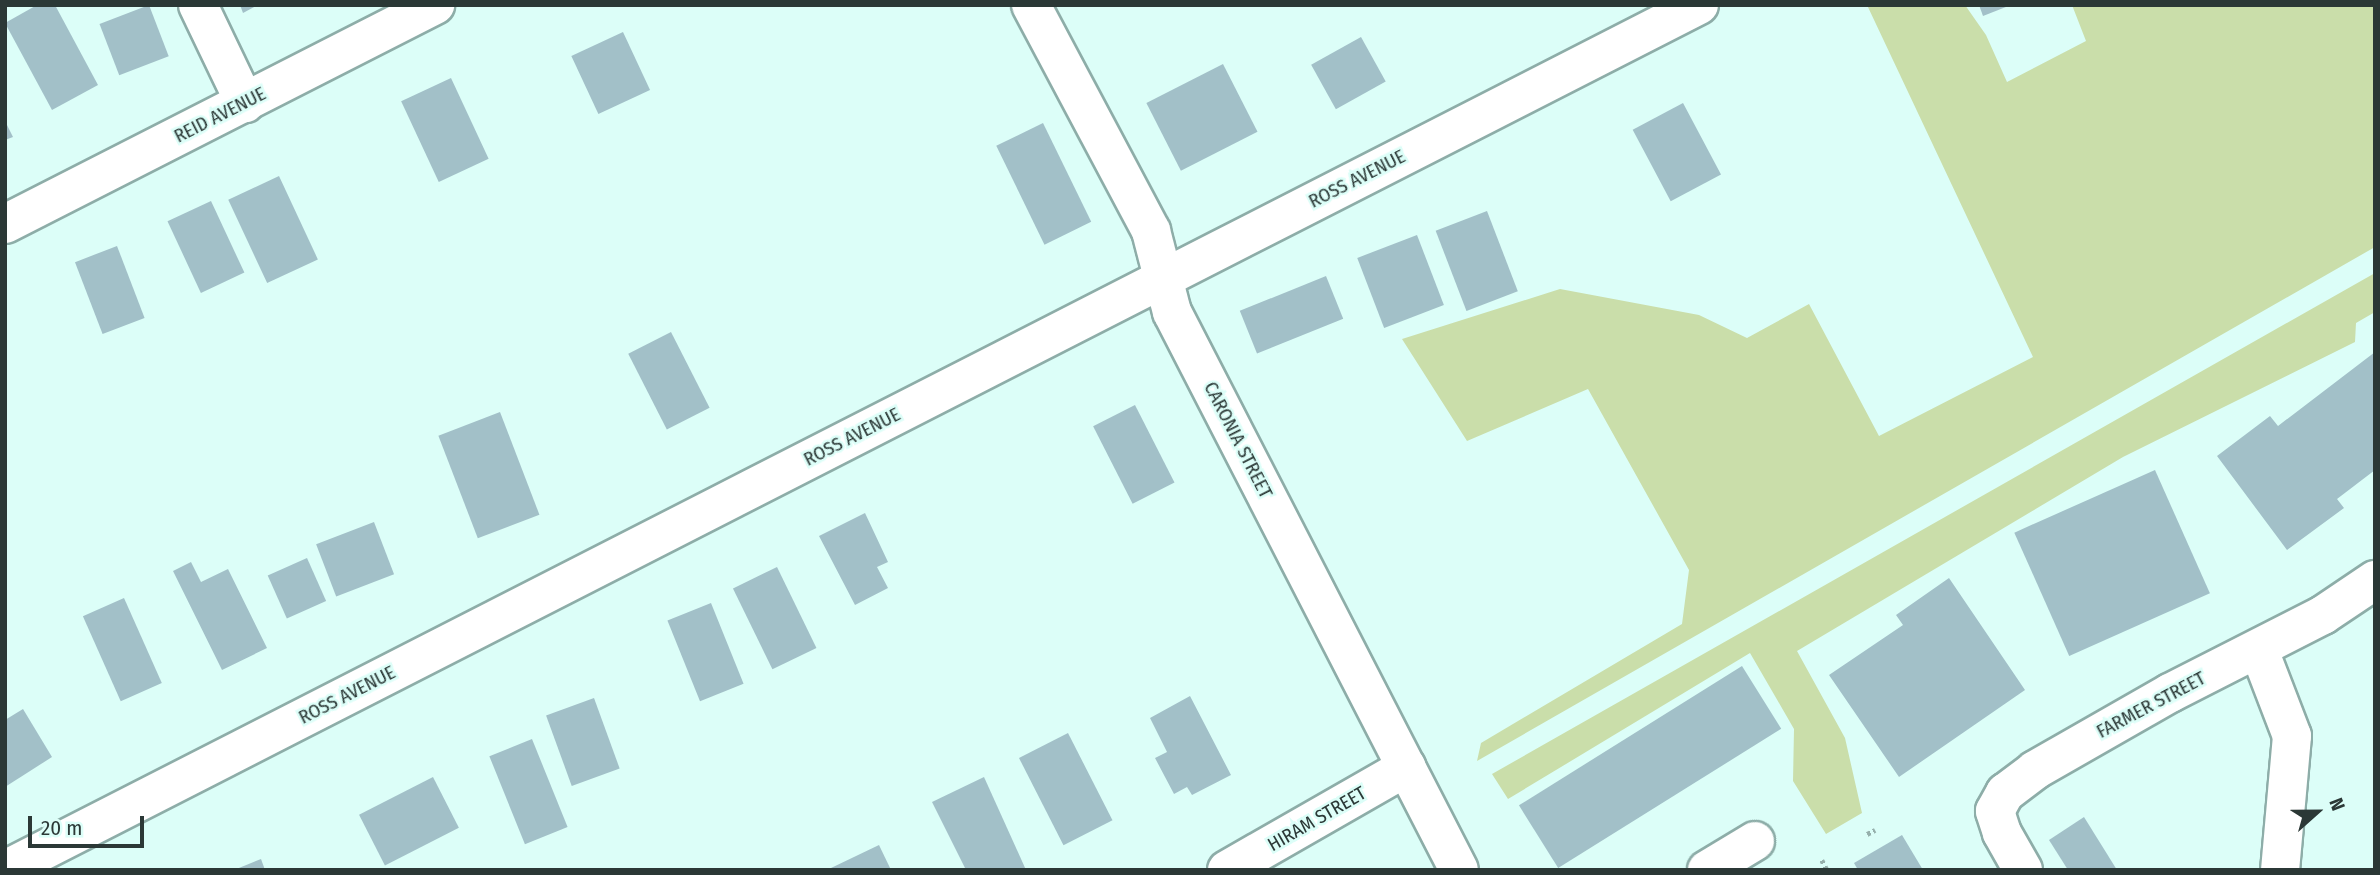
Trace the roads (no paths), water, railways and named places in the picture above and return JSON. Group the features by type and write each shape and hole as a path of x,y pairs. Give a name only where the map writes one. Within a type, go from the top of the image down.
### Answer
{"street":[{"path":"198,5 244,103"},
{"name":"REID AVENUE","path":"5,225 435,5"},
{"name":"CARONIA STREET","path":"1031,5 1151,230 1172,312 1459,870"},
{"name":"ROSS AVENUE","path":"5,870 1699,5"},
{"name":"FARMER STREET","path":"2023,870 2001,833 1995,811 2005,793 2035,770 2159,699 2323,615 2375,580"},
{"path":"2259,650 2292,736 2280,870"},
{"name":"HIRAM STREET","path":"1227,870 1407,767"},
{"path":"1707,870 1755,841"}]}
